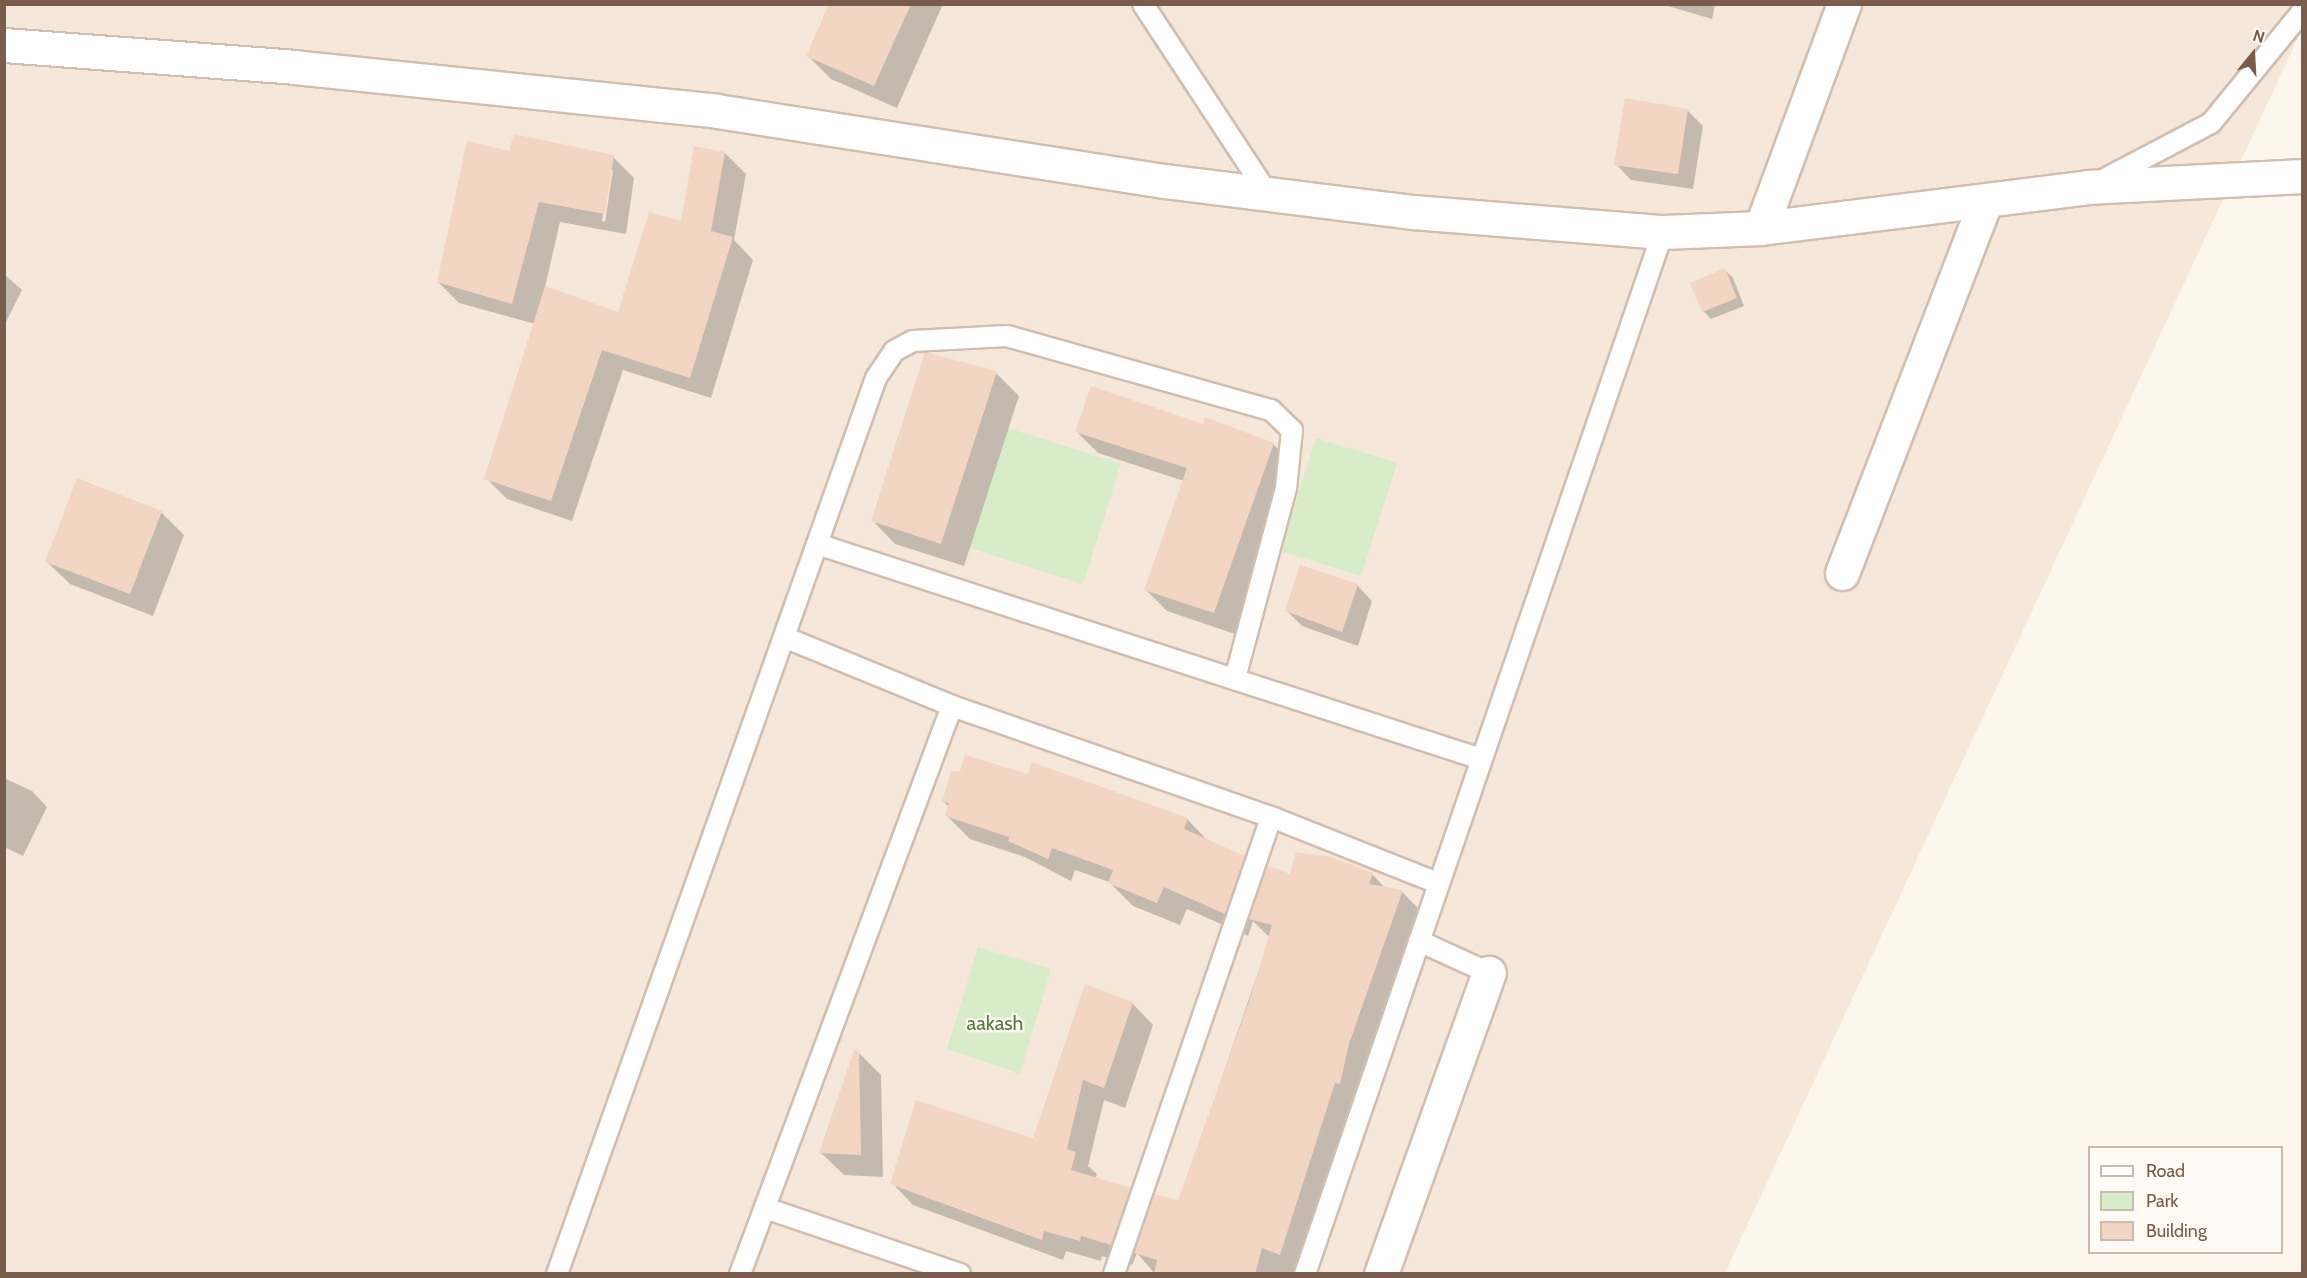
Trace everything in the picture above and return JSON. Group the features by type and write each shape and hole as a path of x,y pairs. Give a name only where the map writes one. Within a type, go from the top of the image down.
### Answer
{"street":[{"path":"1761,228 1844,4"},
{"path":"4,45 294,67 717,111 1268,194 1413,212 1663,232 1761,228 1985,202 2088,187 2302,176"},
{"path":"1842,573 1985,202"},
{"path":"1381,1274 1489,973"}],"lane":[{"path":"1143,4 1268,194"},
{"path":"2088,187 2211,123 2302,12"},
{"path":"1305,1274 1663,232"},
{"path":"557,1274 876,378 894,351 913,341 942,343 1007,336 1271,410 1292,430 1286,488 1234,679"},
{"path":"817,544 1481,759"},
{"path":"784,637 952,706 1271,816 1438,883"},
{"path":"740,1274 952,706"},
{"path":"1114,1274 1271,816"},
{"path":"1419,941 1489,973"},
{"path":"765,1208 960,1274"}],"shaded area":[{"path":"5,5 2302,5 2302,29 1725,1273 5,1274"}],"green space":[{"path":"1008,428 1121,464 1083,584 969,548"},
{"path":"1316,438 1397,463 1361,576 1280,551"},
{"name":"aakash","path":"978,947 1051,969 1020,1074 947,1049"}],"building":[{"path":"829,4 911,4 874,86 806,56"},
{"path":"1625,98 1688,109 1678,174 1614,165"},
{"path":"514,134 614,155 605,214 539,202 512,304 437,282 467,141 509,151"},
{"path":"694,146 725,152 711,231 733,237 690,378 602,350 551,501 484,479 545,286 618,312 649,212 681,221"},
{"path":"1725,268 1737,298 1702,312 1690,283"},
{"path":"925,352 997,371 941,544 871,521"},
{"path":"1091,386 1203,424 1205,417 1274,443 1214,613 1144,590 1187,468 1075,432"},
{"path":"77,478 162,511 130,594 45,562"},
{"path":"1300,565 1358,584 1342,632 1285,611"},
{"path":"965,755 1028,774 1032,762 1188,818 1184,829 1245,856 1225,914 1164,887 1157,903 1108,883 1113,870 1052,848 1048,859 1008,841 1009,837 945,816 949,803 942,802 951,771 960,771"},
{"path":"1296,852 1331,857 1373,873 1369,884 1403,890 1349,1044 1340,1084 1335,1083 1280,1255 1262,1248 1255,1274 1154,1274 1157,1260 1134,1253 1154,1194 1178,1200 1252,993 1272,925 1249,919 1267,865 1290,874"},
{"path":"1085,984 1133,1002 1104,1088 1083,1080 1067,1149 1076,1152 1071,1170 1131,1188 1111,1245 1081,1236 1080,1241 1044,1231 1042,1240 890,1184 916,1100 1033,1138"},
{"path":"854,1050 859,1051 861,1155 819,1153"}]}
